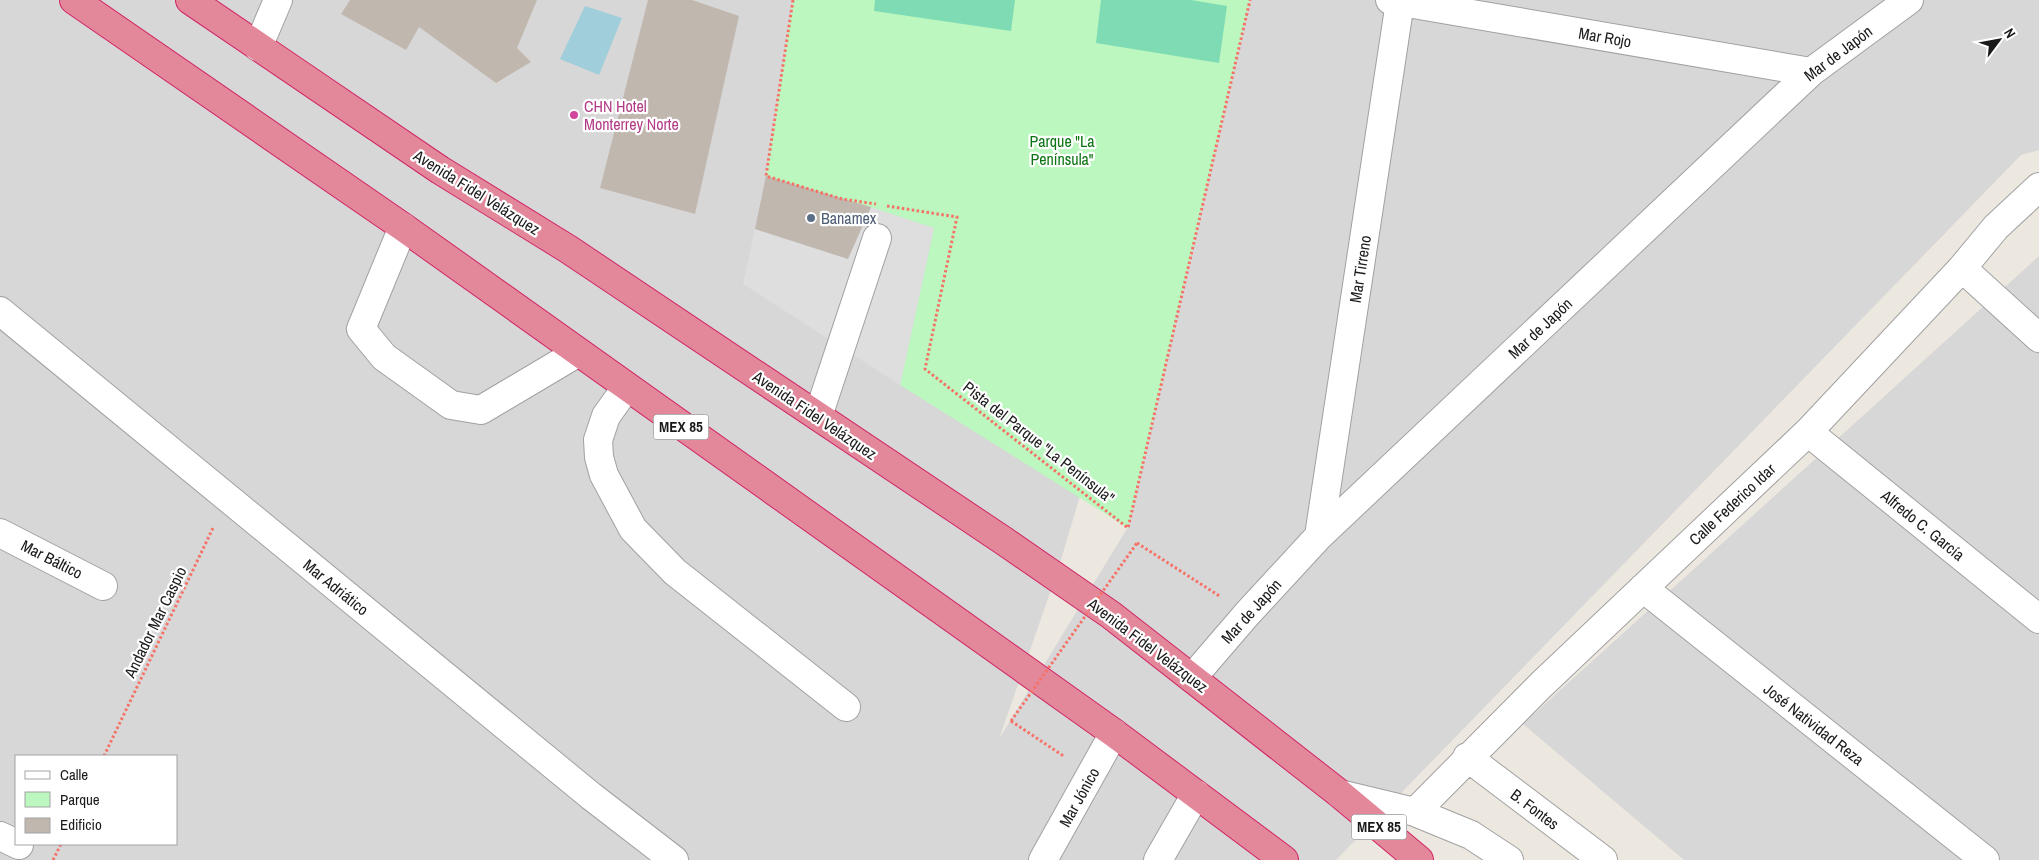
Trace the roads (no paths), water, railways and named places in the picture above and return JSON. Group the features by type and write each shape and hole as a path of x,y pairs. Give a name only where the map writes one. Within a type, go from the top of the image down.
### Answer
{"highway":[{"name":"MEX 85","path":"74,0 402,227 626,388 1114,732 1284,860"},
{"name":"Avenida Fidel Velázquez","path":"190,0 440,170 568,249 818,416 1110,615 1340,794 1419,860"}],"street":[{"path":"258,48 278,0"},
{"name":"Mar de Japón","path":"1192,678 1247,614 1319,536 1811,72 1909,0"},
{"name":"Mar Rojo","path":"1395,1 1811,72"},
{"name":"Mar Tirreno","path":"1319,536 1395,1"},
{"name":"Calle Federico Idar","path":"1415,812 1467,757 1808,432 1962,268 1996,227 2039,187"},
{"path":"402,227 361,329 384,357 451,405 481,410 577,352"},
{"path":"818,416 877,238"},
{"path":"1962,268 2039,338"},
{"name":"Mar Adriático","path":"0,311 583,790 674,860"},
{"path":"626,388 606,416 600,430 598,448 604,476 633,529 675,572 846,707"},
{"name":"Alfredo C. García","path":"1808,432 2039,618"},
{"name":"Mar Báltico","path":"0,533 103,586"},
{"name":"José Natividad Reza","path":"1643,588 1985,860"},
{"name":"Mar Jónico","path":"1043,860 1114,732"},
{"name":"B. Fontes","path":"1467,757 1604,860"},
{"path":"1158,860 1196,794"},
{"path":"1340,794 1415,812 1471,835 1509,860"}],"water":[{"path":"585,6 622,18 599,75 560,59"}],"place":[{"name":"CHN Hotel Monterrey Norte","path":"574,115"},
{"name":"Banamex","path":"811,218"}],"park label":[{"name":"Parque \"La Península\"","path":"1062,150"}]}
